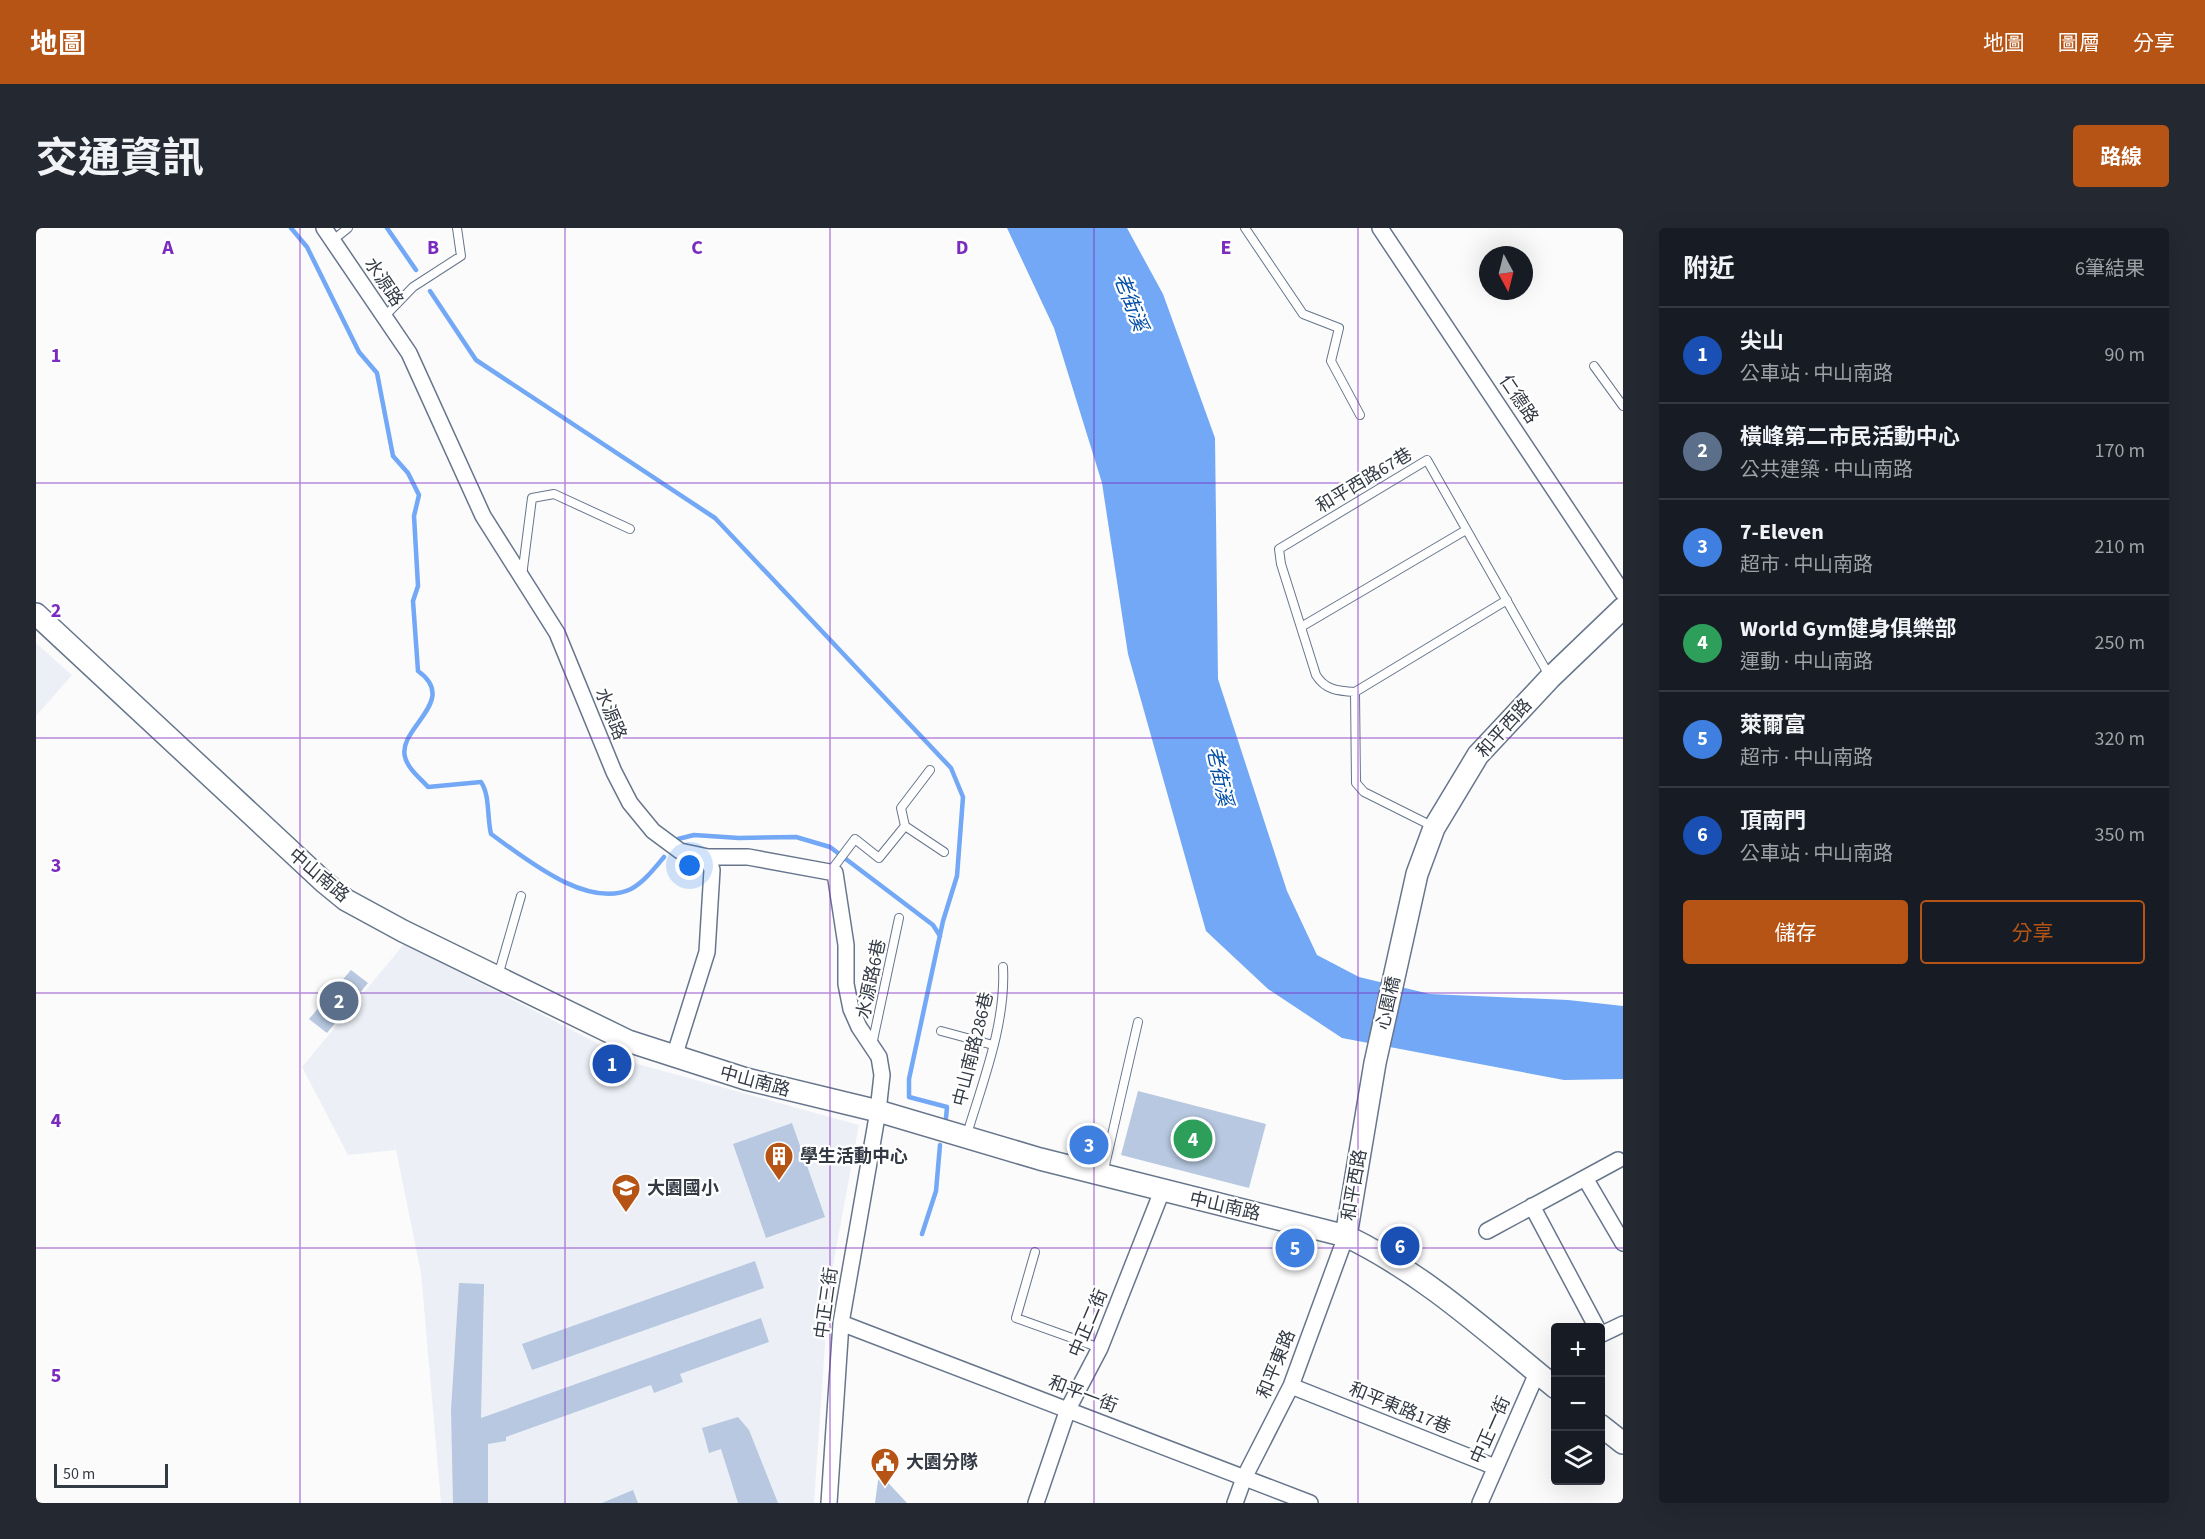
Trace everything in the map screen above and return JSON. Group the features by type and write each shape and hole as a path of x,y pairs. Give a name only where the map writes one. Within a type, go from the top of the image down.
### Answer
{"main road":[{"name":"和平西路","path":"1402,942 1417,874 1434,828 1478,755 1550,678 1623,608"},
{"name":"中山南路","path":"36,614 346,900 498,978 628,1041 746,1079 878,1111 966,1138 1162,1191 1346,1236 1386,1255 1436,1290 1551,1384"},
{"name":"心園橋","path":"1375,1063 1402,942"},
{"name":"和平西路","path":"1346,1236 1375,1063"},
{"path":"1605,1429 1623,1443"}],"street":[{"name":"仁德路","path":"1380,228 1623,593"},
{"name":"水源路","path":"328,234 409,353 483,516 557,633 614,772 630,803 664,842 680,851 708,857 748,857 833,868"},
{"path":"674,1057 707,952 712,870 708,857"},
{"path":"833,868 843,922 846,984 851,1009 879,1057 882,1075 878,1111"},
{"name":"中正三街","path":"829,1503 841,1323 878,1111"},
{"path":"1487,1231 1618,1160"},
{"path":"1585,1178 1619,1226 1623,1243"},
{"name":"中正二街","path":"1036,1503 1068,1409 1100,1348 1162,1191"},
{"path":"1532,1206 1594,1323"},
{"name":"和平東路","path":"1235,1503 1244,1478 1291,1386 1346,1236"},
{"name":"和平一街","path":"841,1323 1310,1503"},
{"path":"1605,1333 1623,1324"},
{"name":"中正一街","path":"1480,1503 1537,1373"},
{"name":"和平東路17巷","path":"1291,1386 1495,1467"}],"lane":[{"path":"328,234 348,228"},
{"path":"384,317 413,287 461,256 457,228"},
{"path":"1245,228 1303,314 1339,328 1331,361 1360,415"},
{"path":"1594,366 1623,406"},
{"name":"和平西路67巷","path":"1302,627 1281,564 1279,549 1427,460 1550,678"},
{"path":"522,577 532,498 554,494 630,529"},
{"path":"1466,530 1302,627 1316,675 1322,684 1335,691 1354,692 1507,600"},
{"path":"1354,692 1356,783 1364,792 1434,828"},
{"path":"930,770 901,808 905,826 944,852"},
{"path":"833,868 855,839 879,858 905,826"},
{"path":"498,978 520,896"},
{"name":"水源路6巷","path":"872,1046 899,918"},
{"name":"中山南路286巷","path":"966,1138 993,1045 1004,982 1003,967"},
{"path":"1102,1175 1138,1022"},
{"path":"941,1031 993,1045"},
{"path":"1035,1252 1016,1317 1100,1348"}],"shaded area":[{"path":"36,643 72,675 36,716"},
{"name":"大園國小","path":"404,944 638,1064 859,1125 829,1287 814,1503 441,1503 421,1273 396,1150 348,1155 302,1067"}],"water":[{"name":"老街溪","path":"1007,228 1127,228 1163,294 1215,438 1218,679 1287,891 1317,955 1359,977 1430,994 1568,1000 1623,1006 1623,1079 1564,1080 1342,1038 1268,989 1206,931 1128,654 1102,483 1054,328"}],"building":[{"path":"351,970 368,983 327,1033 309,1019"},
{"path":"1138,1091 1266,1124 1249,1188 1121,1155"},
{"name":"學生活動中心","path":"792,1123 825,1217 766,1238 733,1144"},
{"path":"755,1261 764,1288 532,1370 522,1344"},
{"path":"459,1283 484,1284 481,1418 761,1318 769,1342 680,1374 683,1382 654,1393 651,1385 506,1437 506,1441 488,1444 488,1503 453,1503 451,1410"},
{"path":"738,1417 749,1430 778,1503 738,1503 721,1449 709,1453 702,1428"},
{"name":"大園分隊","path":"879,1473 907,1503 875,1503"},
{"path":"633,1490 638,1503 602,1503"}],"waterway":[{"path":"291,228 307,247 359,352 377,373 393,456 408,473 419,495 414,516 418,586 413,601 418,671 429,682 433,693 430,704 405,746 405,757 409,765 428,787 481,782 487,800 491,834 521,856 576,887 595,893 614,894 631,889 645,879 664,857"},
{"path":"387,228 416,270"},
{"path":"430,291 476,360 715,518 951,768 963,797 957,876 943,921 909,1079 909,1097 947,1107 946,1118"},
{"path":"678,839 694,835 739,838 796,837 830,847 933,925 940,936"},
{"path":"922,1234 936,1191 940,1145"}],"place":[{"name":"橫峰第二市民活動中心","path":"339,1001"},
{"name":"尖山","path":"612,1064"},
{"name":"World Gym健身俱樂部","path":"1193,1139"},
{"name":"7-Eleven","path":"1089,1145"},
{"name":"學生活動中心","path":"779,1182"},
{"name":"大園國小","path":"626,1214"},
{"name":"頂南門","path":"1400,1246"},
{"name":"萊爾富","path":"1295,1248"},
{"name":"大園分隊","path":"885,1488"}]}
